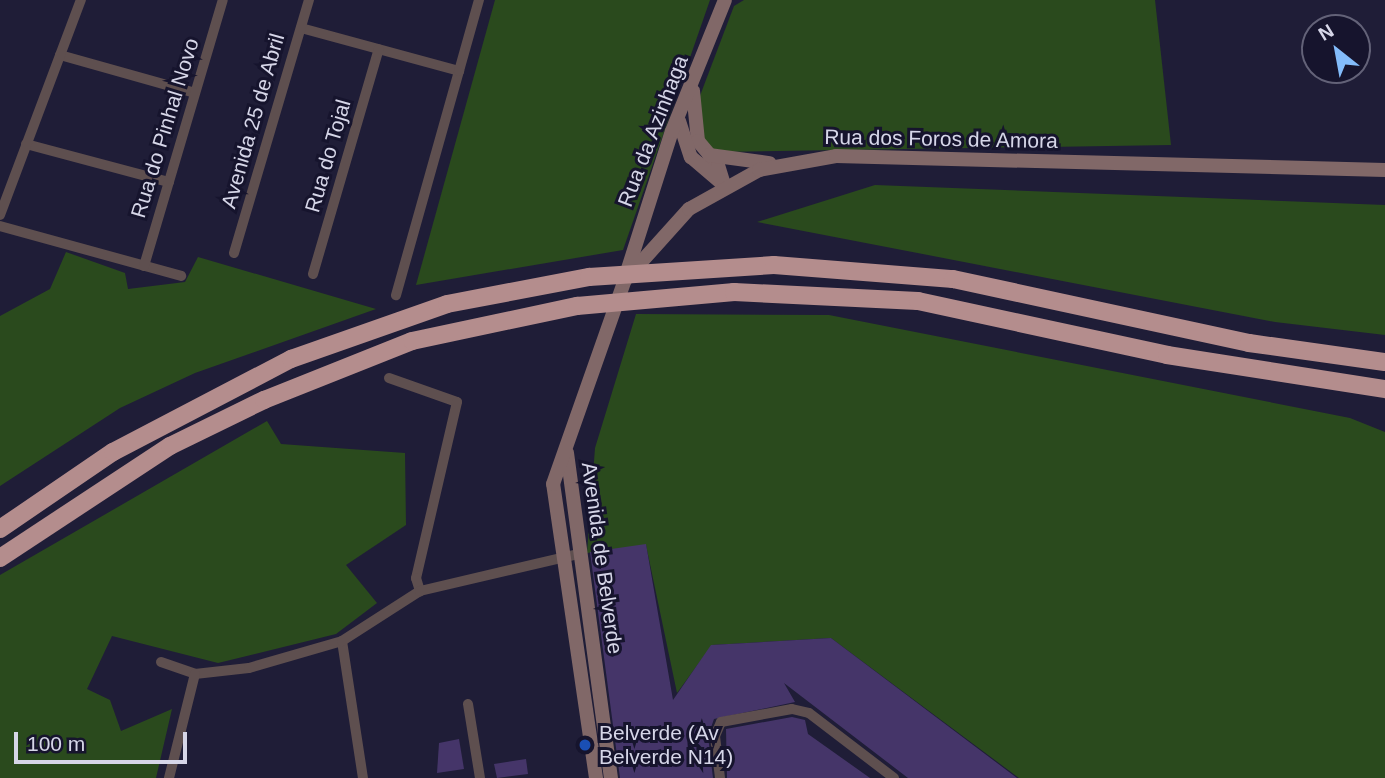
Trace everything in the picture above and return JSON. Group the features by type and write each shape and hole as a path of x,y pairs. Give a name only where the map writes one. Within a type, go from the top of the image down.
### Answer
{"highway":[{"path":"0,529 176,416 342,338 513,290 680,268 787,266 953,279 1249,343 1385,362"},
{"path":"0,558 170,446 364,358 521,313 689,295 918,301 1272,372 1385,389"},
{"path":"1272,372 1385,402"}],"main road":[{"name":"Rua da Azinhaga","path":"625,280 679,115 693,87 725,0"},
{"path":"693,87 694,131 724,186"},
{"path":"679,115 685,149 724,186"},
{"path":"708,155 784,163"},
{"name":"Rua dos Foros de Amora","path":"567,437 625,280 663,231 724,186 784,163 849,156 1385,170"},
{"name":"Avenida de Belverde","path":"567,437 578,555 611,778"},
{"name":"Avenida de Belverde","path":"567,437 553,484 561,559 596,778"}],"street":[{"path":"0,215 81,0"},
{"name":"Avenida 25 de Abril","path":"234,253 309,0"},
{"path":"396,295 480,0"},
{"name":"Rua do Pinhal Novo","path":"144,266 220,1"},
{"path":"301,28 459,71"},
{"name":"Rua do Tojal","path":"313,274 379,49"},
{"path":"61,55 195,93"},
{"path":"26,144 169,182"},
{"path":"0,226 181,276"},
{"path":"389,378 457,402 416,578 421,592"},
{"path":"161,662 195,674 249,668 342,641 421,592 578,555"},
{"path":"342,641 363,778"},
{"path":"169,778 195,674"},
{"path":"468,704 480,778"},
{"path":"720,778 715,736 721,722 796,709 894,778"}],"green space":[{"path":"495,0 710,0 623,250 416,285"},
{"path":"744,0 1155,0 1171,145 715,152 703,142 698,101 734,6"},
{"path":"875,185 1385,205 1385,335 1275,322 757,222"},
{"path":"66,252 125,273 128,289 185,282 198,257 376,309 195,373 120,408 0,486 0,316 50,289"},
{"path":"636,314 829,315 1350,418 1385,432 1385,778 1019,778 831,638 712,645 677,693 646,545 587,553 595,448"},
{"path":"267,421 281,444 405,453 406,525 346,565 377,603 336,634 218,663 112,636 87,689 110,700 121,731 172,709 156,778 0,778 0,575"}],"building":[{"path":"646,544 673,700 711,645 831,638 1017,778 908,778 784,683 795,702 714,719 708,736 713,778 620,778 590,552"},
{"path":"792,717 805,720 808,734 870,778 727,778 726,729"},
{"path":"459,739 464,769 437,773 439,743"},
{"path":"526,759 528,774 497,778 494,764"}],"place":[{"name":"Belverde (Av Belverde N14)","path":"585,745"}]}
